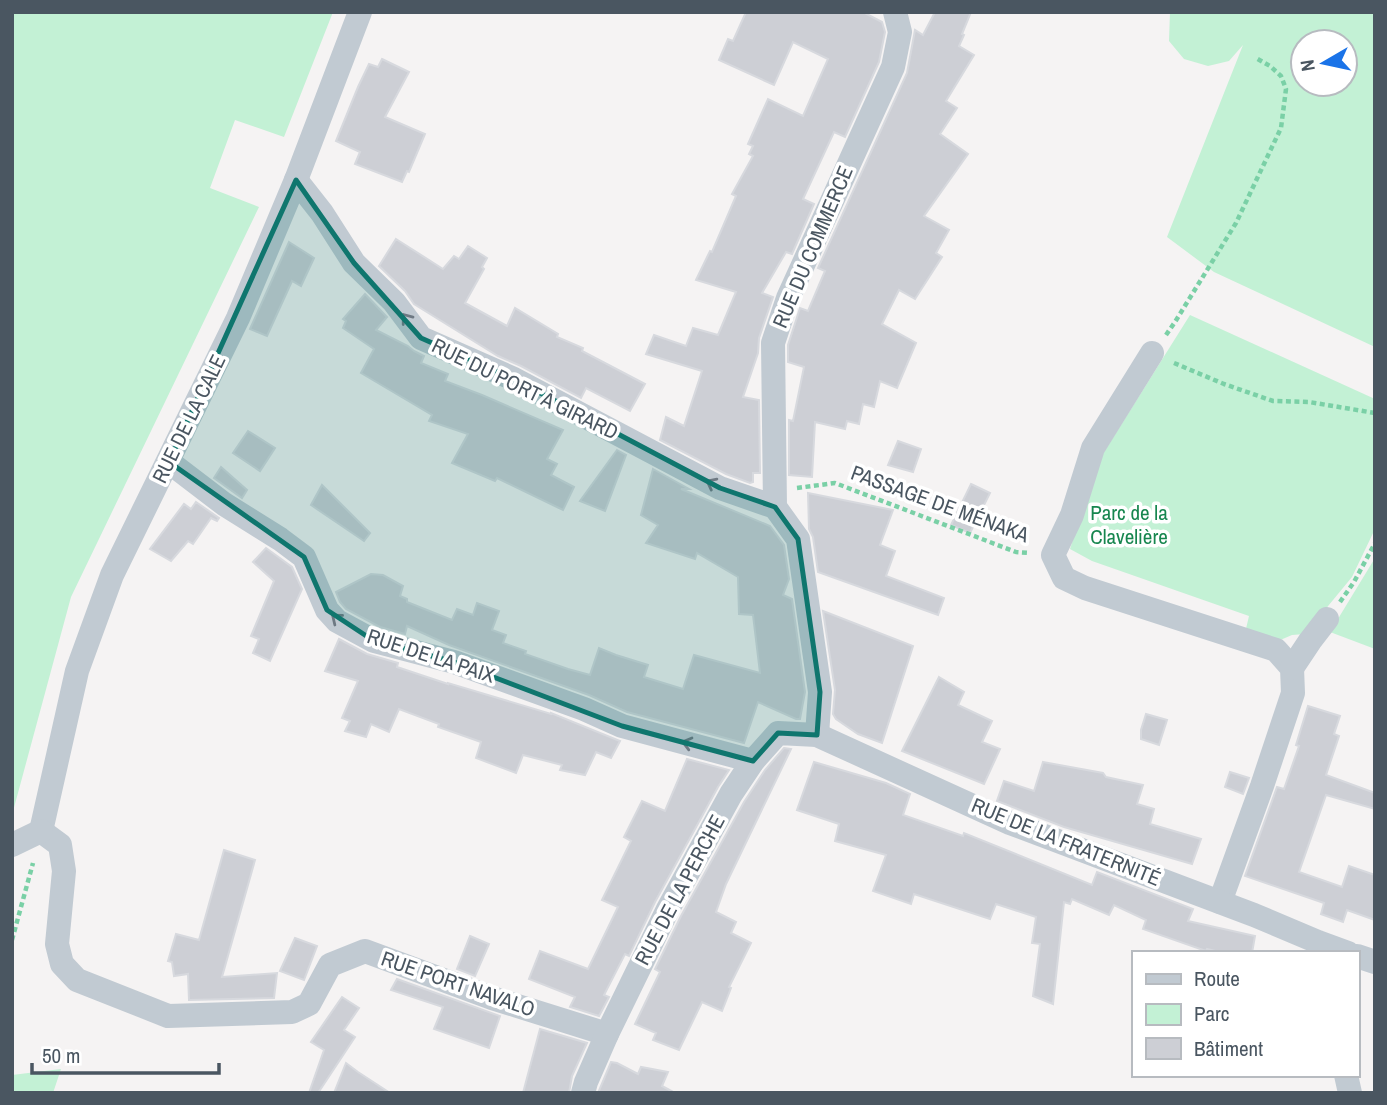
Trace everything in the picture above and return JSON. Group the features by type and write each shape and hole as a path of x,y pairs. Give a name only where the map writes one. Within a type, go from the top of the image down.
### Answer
{"street":[{"name":"RUE DE LA CALE","path":"41,831 76,671 112,575 238,318 296,180 360,12"},
{"name":"RUE DU COMMERCE","path":"775,498 773,343 788,298 893,67 900,32 895,12"},
{"name":"RUE DU PORT À GIRARD","path":"296,180 322,213 354,263 394,302 421,338 514,379 720,488 775,498"},
{"path":"1152,353 1093,449 1072,515 1053,555 1064,578 1085,588 1276,650 1292,668"},
{"name":"RUE DE LA PAIX","path":"169,462 224,504 304,557 327,610 337,621 374,641 454,662 584,709 622,726 753,761"},
{"path":"775,498 798,539 820,692 817,735"},
{"path":"1220,902 1293,693 1292,668 1327,619"},
{"name":"RUE DE LA PERCHE","path":"583,1093 607,1034 731,794 753,761 778,733 817,735"},
{"name":"RUE DE LA FRATERNITÉ","path":"817,735 1010,823 1264,919 1319,948 1336,951"},
{"path":"12,845 41,831"},
{"name":"RUE PORT NAVALO","path":"41,831 60,845 64,871 57,944 62,964 77,980 168,1016 292,1012 309,1004 330,965 365,951 492,998 607,1034"}],"path":[{"path":"1255,58 1281,76 1286,89 1281,128 1236,223 1175,322 1152,353 1224,384 1273,401 1309,402 1375,413"},
{"name":"PASSAGE DE MÉNAKA","path":"775,498 835,483 1016,552 1053,555"},
{"path":"1327,619 1354,582 1375,544"},
{"path":"12,940 41,831"}],"highlighted area":[{"path":"296,180 354,263 421,338 514,379 720,488 775,507 798,539 820,692 817,735 778,733 753,761 622,726 454,662 374,641 327,610 304,557 169,462"}],"green space":[{"path":"12,12 333,12 284,137 235,120 210,188 259,207 71,597 12,815"},
{"path":"1170,12 1375,12 1375,347 1214,272 1167,237 1243,45 1229,61 1208,66 1184,59 1169,41"},
{"name":"Parc de la Clavelière","path":"1190,315 1375,399 1375,529 1352,577 1305,634 1292,635 1278,641 1245,633 1249,616 1092,561 1070,549 1099,460"},
{"path":"1375,558 1375,649 1330,632"},
{"path":"61,1069 53,1093 12,1093 12,1075"}],"building":[{"path":"746,12 863,12 882,22 885,32 879,62 845,137 834,132 803,199 814,204 792,254 786,252 762,293 773,297 743,397 759,400 760,473 753,473 753,482 750,483 726,474 660,440 666,417 684,426 702,371 646,354 654,335 686,346 693,328 718,335 736,292 696,280 710,251 712,252 736,196 732,194 753,156 749,154 753,146 748,144 768,99 803,116 828,59 793,42 774,85 719,60 728,39 733,41"},
{"path":"935,12 971,12 959,46 974,55 946,101 957,108 940,134 968,154 924,216 949,230 936,253 942,257 915,299 899,290 882,324 916,343 897,388 880,381 874,407 863,404 859,424 847,421 845,429 815,422 812,477 789,475 789,420 793,421 804,367 788,362 788,345 800,308 808,311 825,271 818,268 907,73 915,30 923,35"},
{"path":"382,59 409,72 385,117 425,134 402,182 355,164 360,152 336,141 369,64 378,67"},
{"path":"396,239 443,269 454,256 459,259 468,246 487,258 482,267 484,269 465,303 507,326 515,308 558,334 557,337 583,348 582,351 645,384 630,411 586,388 581,398 498,356 414,304 405,291 379,266"},
{"path":"289,242 314,258 301,286 292,281 267,336 250,329"},
{"path":"365,294 387,317 376,330 424,356 421,363 448,374 445,381 563,430 547,459 557,464 551,475 574,487 563,510 497,478 495,481 452,463 468,434 429,421 432,415 361,373 374,349 343,328 346,321 343,319"},
{"path":"248,431 275,448 260,471 233,453"},
{"path":"898,441 921,449 913,472 888,465"},
{"path":"617,450 626,455 605,511 580,501"},
{"path":"221,467 247,490 242,498 214,478"},
{"path":"653,469 689,489 681,489 770,526 784,545 789,579 783,595 792,599 805,692 800,719 758,702 744,743 627,712 589,695 449,645 407,626 405,634 380,627 346,609 340,602 336,592 371,574 383,575 403,586 400,596 407,599 407,602 452,620 457,609 473,615 477,603 499,611 492,630 506,635 503,643 526,651 525,654 590,675 599,648 648,665 644,677 683,689 694,655 760,673 753,615 739,614 738,577 697,553 695,559 646,543 658,525 641,515"},
{"path":"971,484 990,493 970,533 951,525"},
{"path":"322,485 370,533 364,541 311,505"},
{"path":"808,493 893,510 880,545 895,551 886,576 944,598 938,615 818,572 813,537 809,529"},
{"path":"196,502 219,518 217,521 211,518 193,544 188,541 171,561 150,549 184,504 191,509"},
{"path":"266,548 292,567 302,589 270,661 253,653 259,639 251,636 274,581 253,562"},
{"path":"823,611 913,646 882,743 858,734 833,714 835,690"},
{"path":"339,639 367,654 398,663 397,667 551,713 620,741 611,758 596,752 585,775 560,770 562,765 523,755 516,773 476,758 481,742 438,727 439,724 399,709 389,732 371,724 366,737 345,731 350,721 342,718 358,681 325,671"},
{"path":"939,677 964,692 958,705 992,721 982,742 1000,749 984,784 902,751"},
{"path":"1308,706 1340,716 1334,734 1339,736 1326,775 1375,793 1375,809 1326,795 1299,872 1342,887 1349,866 1375,875 1375,920 1347,910 1343,922 1321,914 1324,903 1245,876 1277,787 1284,789 1299,746 1296,745"},
{"path":"1146,714 1167,720 1159,745 1141,739"},
{"path":"784,748 791,749 726,884 716,912 736,922 731,933 751,943 729,987 731,988 722,1011 702,1002 679,1050 653,1040 656,1033 635,1024 660,972 655,969 744,802 765,770"},
{"path":"687,759 729,770 655,902 629,956 625,954 604,995 609,997 599,1016 570,1007 575,997 529,979 540,951 588,969 618,907 602,900 631,841 624,837 642,801 665,811"},
{"path":"814,762 886,783 910,794 903,815 963,836 964,833 1092,885 1097,872 1193,909 1188,921 1255,936 1252,951 1206,951 1143,929 1146,920 1114,905 1109,915 1072,899 1070,904 1064,902 1053,1004 1033,996 1040,944 1032,943 1036,917 996,904 990,919 914,894 911,904 873,891 886,855 835,841 839,824 797,810"},
{"path":"1043,762 1103,773 1106,777 1143,785 1137,804 1154,809 1150,824 1201,839 1192,864 1064,827 997,801 1004,781 1034,791"},
{"path":"1230,772 1249,778 1243,794 1225,787"},
{"path":"224,850 255,860 222,977 277,973 274,998 189,1000 188,974 174,976 172,962 168,961 176,934 199,940"},
{"path":"470,936 489,944 475,976 457,969"},
{"path":"295,938 317,946 304,980 280,971"},
{"path":"397,979 500,1016 489,1048 434,1029 443,1007 391,990"},
{"path":"342,997 359,1008 344,1030 355,1037 318,1093 309,1093 324,1050 311,1042"},
{"path":"540,1029 587,1043 572,1076 569,1093 523,1093"},
{"path":"611,1062 638,1074 641,1067 668,1072 662,1086 675,1093 598,1093"},
{"path":"346,1063 358,1072 390,1093 334,1093"}]}
